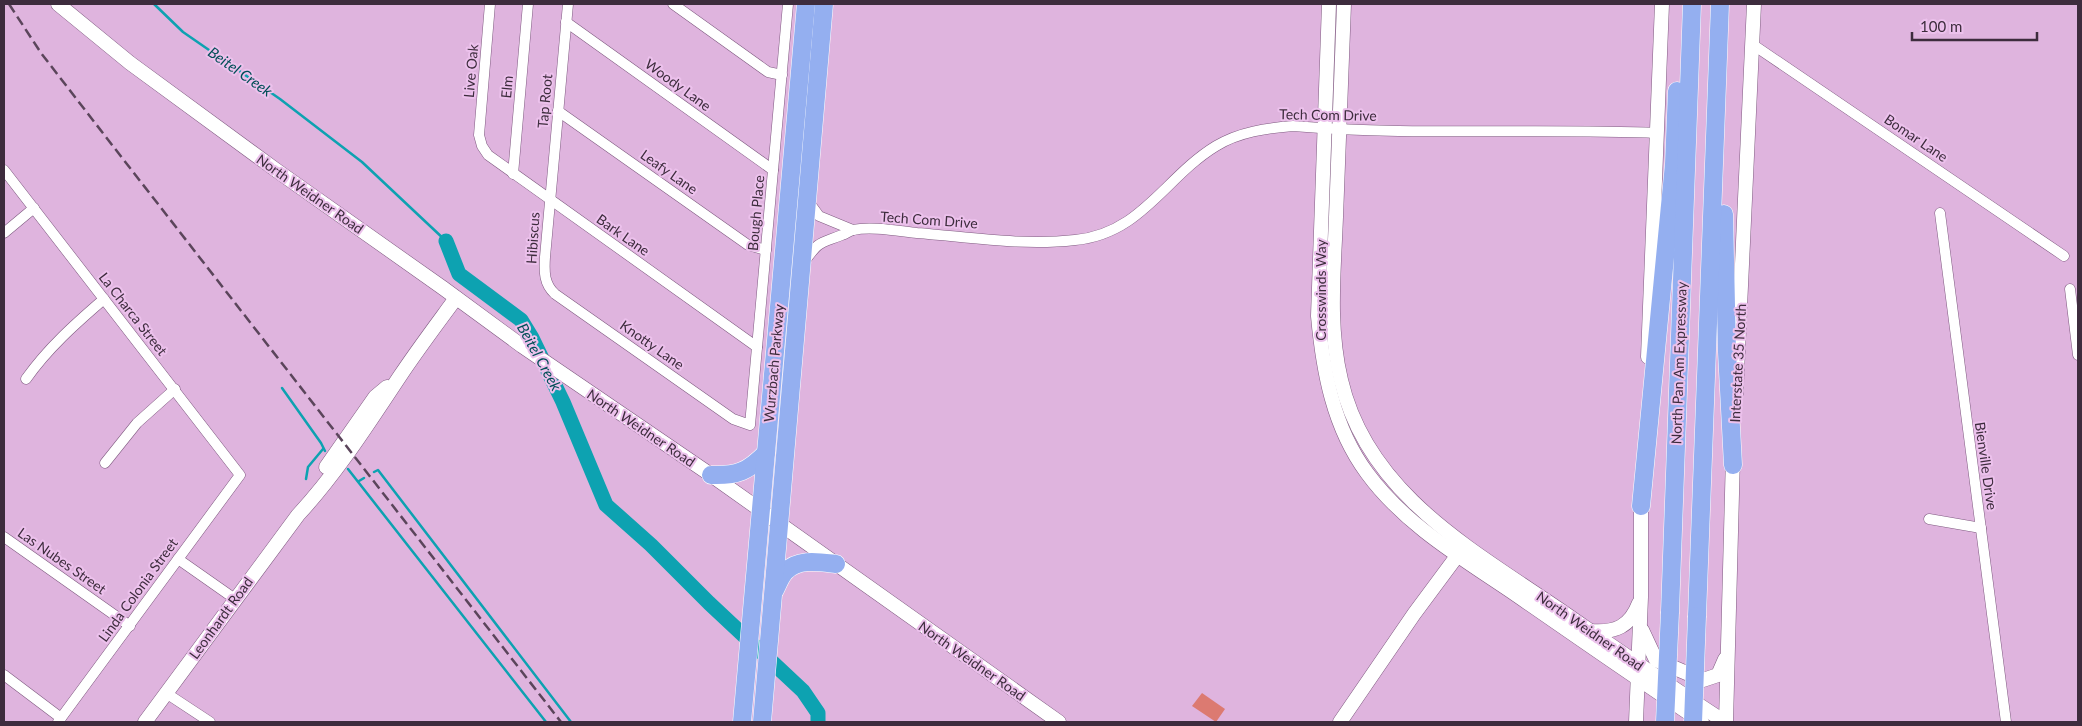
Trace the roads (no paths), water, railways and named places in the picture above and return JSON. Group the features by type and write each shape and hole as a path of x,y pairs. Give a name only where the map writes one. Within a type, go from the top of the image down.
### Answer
{"highway":[{"name":"Wurzbach Parkway","path":"742,722 806,4"},
{"name":"Wurzbach Parkway","path":"762,722 824,4"},
{"path":"1641,506 1674,164 1680,26 1686,4"},
{"name":"North Pan Am Expressway","path":"1665,722 1692,4"},
{"path":"1721,4 1728,108 1724,272 1733,465"},
{"name":"North Pan Am Expressway","path":"1693,722 1721,4"},
{"path":"711,475 725,476 741,472 752,467 766,453"},
{"path":"774,592 784,572 798,563 817,561 836,564"}],"main road":[{"name":"North Weidner Road","path":"58,4 180,100 554,369 711,475 1059,722"},
{"name":"Crosswinds Way","path":"1329,4 1318,316 1322,358 1341,406 1368,447 1395,484 1462,550"},
{"name":"Crosswinds Way","path":"1341,406 1332,316 1344,4"},
{"path":"1636,722 1641,597 1641,506 1662,4"},
{"name":"Interstate 35 North","path":"1725,722 1733,465 1754,4"},
{"name":"Leonhardt Road","path":"145,722 298,515 316,496 347,454 400,375 456,298"},
{"name":"North Weidner Road","path":"1462,550 1590,631 1725,722"},
{"name":"North Weidner Road","path":"1462,550 1638,680 1702,722"},
{"path":"1340,722 1414,614 1462,550"},
{"path":"1590,631 1606,632 1622,626 1631,618 1641,597"},
{"path":"1640,625 1656,660 1703,680 1718,675 1728,652"}],"street":[{"name":"Live Oak","path":"480,140 490,4"},
{"name":"Elm","path":"513,174 528,4"},
{"name":"Tap Root","path":"550,201 568,4"},
{"path":"673,4 768,72 782,75"},
{"name":"Bough Place","path":"750,425 788,4"},
{"name":"Woody Lane","path":"566,22 773,170"},
{"name":"Bomar Lane","path":"1752,44 2064,256"},
{"name":"Leafy Lane","path":"558,111 748,245 766,250"},
{"name":"Tech Com Drive","path":"802,265 814,248 822,241 853,230 882,230 1040,243 1083,240 1117,227 1145,210 1180,173 1218,145 1234,138 1271,128 1293,126 1325,129 1456,132 1572,130 1658,133"},
{"name":"Bark Lane","path":"480,140 492,160 757,347"},
{"name":"La Charca Street","path":"4,170 240,475"},
{"name":"Tech Com Drive","path":"808,200 819,216 853,230"},
{"name":"Hibiscus","path":"545,278 544,257 550,201"},
{"path":"4,233 34,208"},
{"name":"Bienville Drive","path":"1940,213 2006,722"},
{"name":"Knotty Lane","path":"545,278 552,291 564,300 733,419 750,425"},
{"path":"2070,289 2078,355"},
{"path":"26,379 64,333 104,299"},
{"path":"105,464 138,423 175,389"},
{"name":"Linda Colonia Street","path":"60,720 240,475"},
{"path":"1929,519 1981,528"},
{"name":"Las Nubes Street","path":"4,537 130,626"},
{"path":"178,559 235,599"},
{"path":"4,675 60,720"},
{"path":"166,693 210,722"}],"waterway":[{"name":"Beitel Creek","path":"154,4 183,32 280,99 362,162 446,241"},
{"name":"Beitel Creek","path":"446,241 459,274 521,320 532,338 563,402 606,505 651,545 709,603 803,691 818,713 818,722"},
{"path":"282,388 325,451"},
{"path":"306,479 308,467 323,449"},
{"path":"348,469 546,722"},
{"path":"374,472 378,470 571,722"},
{"path":"359,481 364,478"}],"railway":[{"path":"9,4 41,53 561,722"}]}
